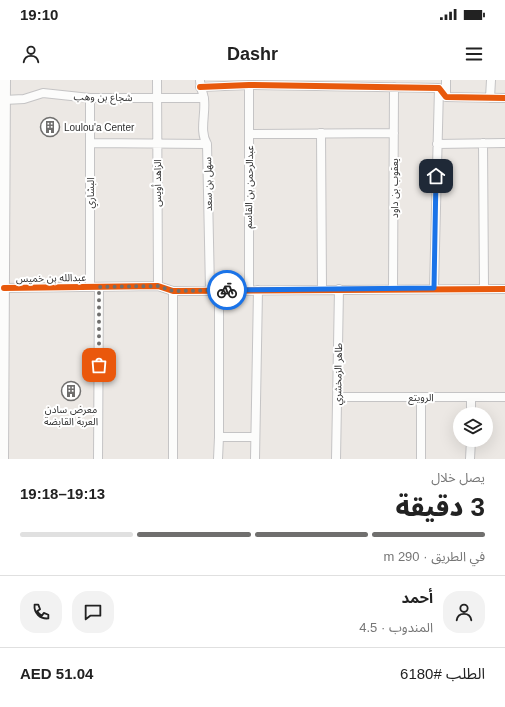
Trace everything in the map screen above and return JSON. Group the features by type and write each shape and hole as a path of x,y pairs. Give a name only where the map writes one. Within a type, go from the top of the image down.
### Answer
{"main road":[{"path":"2,459 4,288 2,158 4,80"}],"street":[{"name":"الزاهد أويس","path":"157,80 158,286"},
{"path":"446,80 446,97"},
{"path":"490,98 491,80"},
{"path":"200,84 249,85 312,83 438,88 446,97 505,98"},
{"name":"سهل بن سعد","path":"200,84 204,98 203,137 207,144 210,290"},
{"name":"عبدالرحمن بن القاسم","path":"248,290 250,134 249,85"},
{"name":"يعقوب بن داود","path":"393,288 394,87"},
{"path":"434,288 438,88"},
{"name":"شجاع بن وهب","path":"4,100 24,99 43,93 90,98 204,98"},
{"name":"البشاري","path":"90,98 90,287"},
{"path":"250,134 394,132"},
{"path":"321,133 322,289"},
{"path":"90,143 207,144"},
{"path":"483,143 484,288"},
{"path":"437,144 505,143"},
{"name":"عبدالله بن خميس","path":"4,288 158,286 173,291 505,288"},
{"path":"98,459 99,287"},
{"name":"طاهر الزمخشري","path":"336,459 339,289"},
{"path":"218,459 219,290"},
{"path":"256,459 255,436 258,290"},
{"path":"173,291 173,459"},
{"name":"الرويتع","path":"337,397 505,397"},
{"path":"421,397 421,459"},
{"path":"471,397 471,407"},
{"path":"219,437 255,436"},
{"path":"470,459 471,447"}],"cycle path":[{"path":"200,87 249,85 439,88 446,97 505,98"},
{"path":"4,288 158,286 173,291 505,289"}],"way so far":[{"path":"99,365 99,287 158,286 173,291 227,290"}],"place":[{"name":"Loulou'a Center","path":"50,127"},
{"name":"معرض سادن العربة القابضة","path":"71,391"}],"route":[{"path":"227,290 434,288 436,176"}]}
